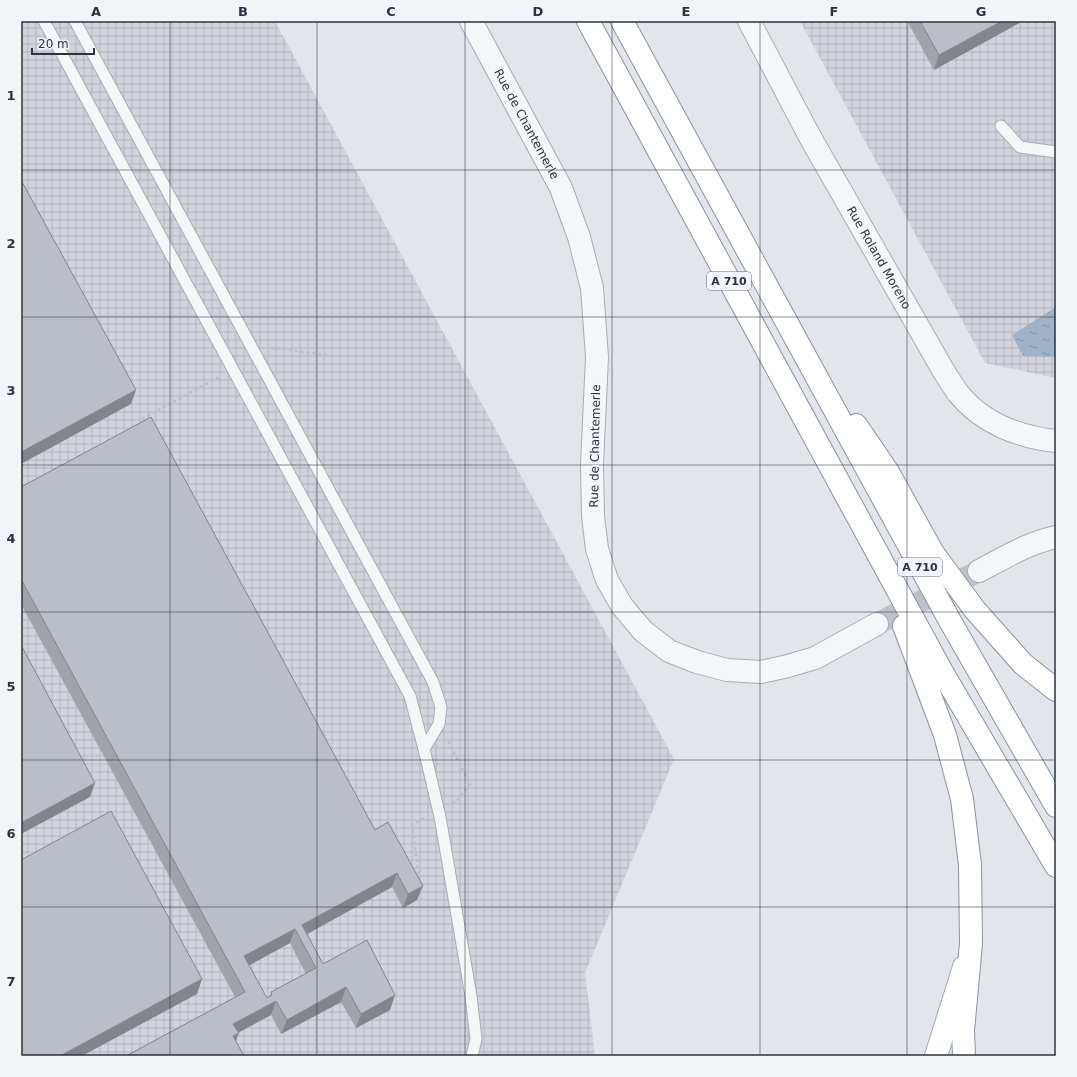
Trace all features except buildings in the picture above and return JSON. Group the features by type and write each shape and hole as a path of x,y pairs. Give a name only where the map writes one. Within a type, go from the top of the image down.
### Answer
{"main road":[{"name":"A 710","path":"588,21 870,542 941,670 1056,866"},
{"name":"A 710","path":"622,21 950,621 1056,806"},
{"path":"788,327 888,472 937,559 975,610 1022,664 1056,690"},
{"path":"870,542 922,672 945,735 962,800 970,865 971,943 963,1031 964,1056"},
{"path":"936,1056 971,943"}],"street":[{"name":"Rue de Chantemerle","path":"471,21 561,188 579,237 592,288 596,357 592,465 593,516 597,549 607,580 622,606 643,631 669,651 697,662 727,670 761,672 815,658 877,624"},
{"name":"Rue Roland Moreno","path":"749,21 810,137 958,394 976,411 1008,430 1022,435 1056,441"},
{"path":"979,571 1015,551 1041,540 1056,537"}],"lane":[{"path":"44,21 410,696 440,817 471,996 476,1039 472,1056"},
{"path":"75,21 433,682 441,707 439,724 424,749"},
{"path":"1001,126 1020,147 1056,152"}],"shaded area":[{"path":"21,21 275,21 674,759 585,973 595,1056 21,1056"},
{"path":"800,21 1056,21 1056,378 985,363"}],"water":[{"path":"1056,307 1056,357 1023,356 1012,335"}],"tunnel":[{"path":"877,624 979,571"}]}
